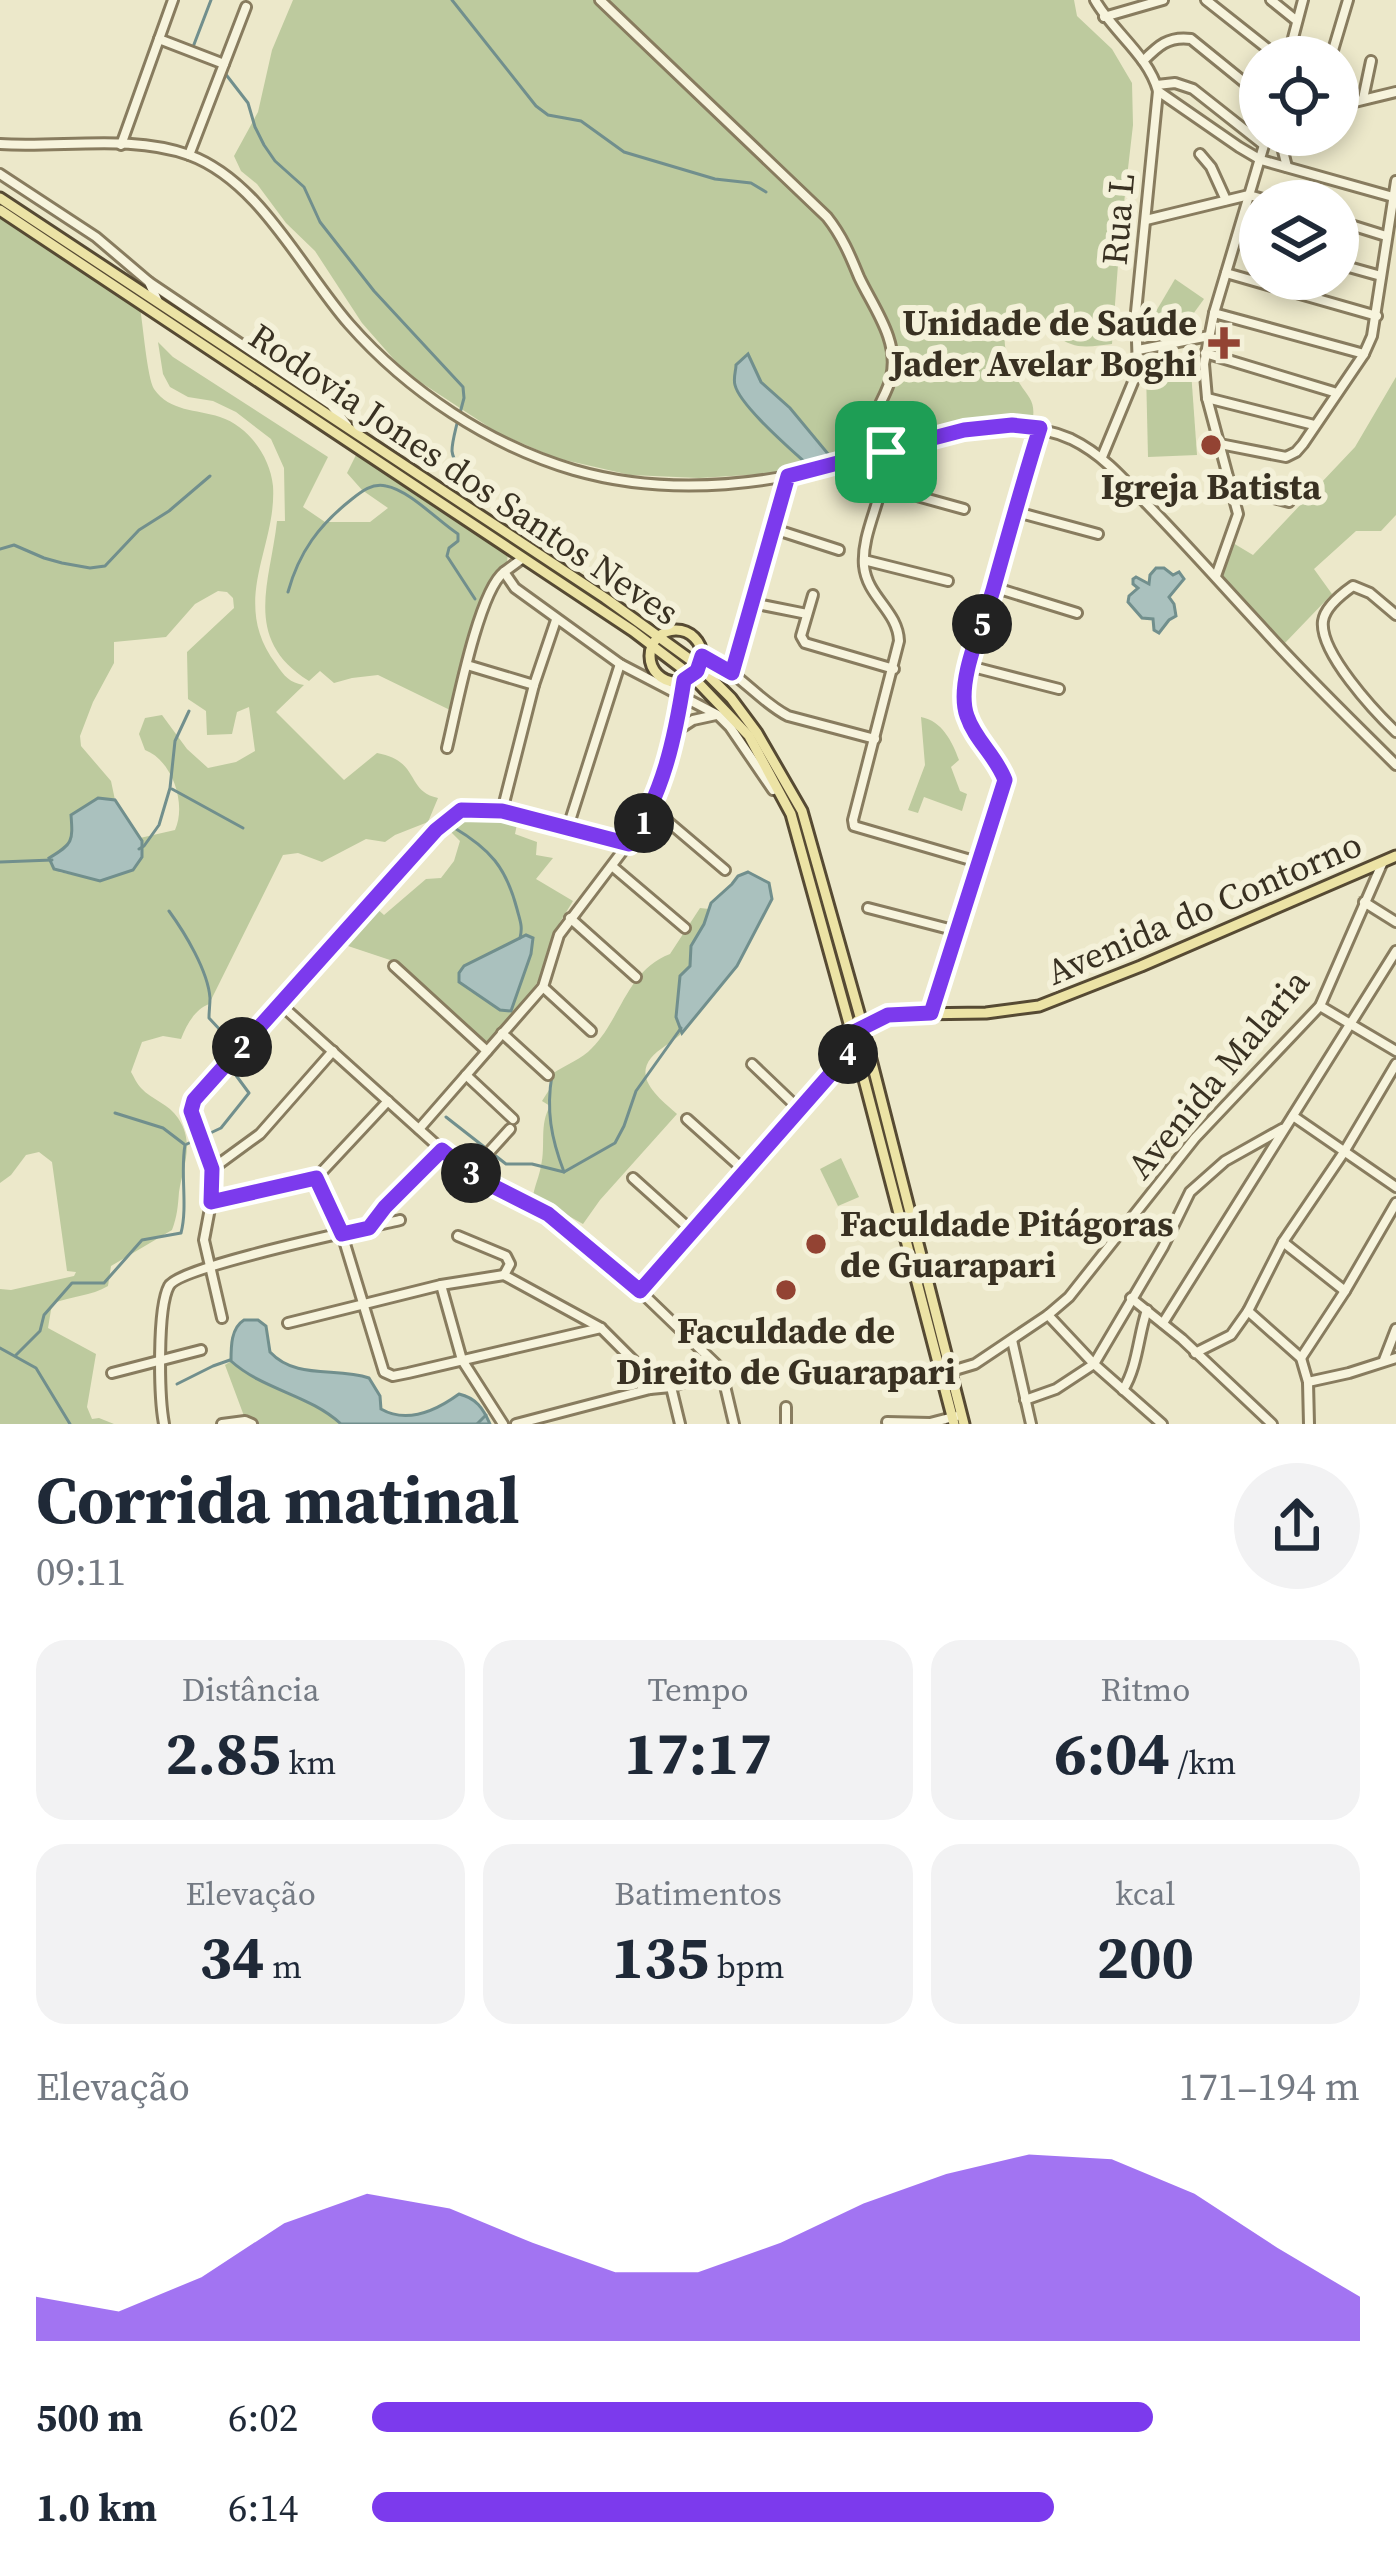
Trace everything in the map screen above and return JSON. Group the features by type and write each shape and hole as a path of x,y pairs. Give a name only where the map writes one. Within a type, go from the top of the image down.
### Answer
{"main road":[{"name":"Rodovia Jones dos Santos Neves","path":"0,198 352,432 656,640 731,698 802,811 855,998 856,1029 913,1244"},
{"name":"Rodovia Jones dos Santos Neves","path":"0,210 524,558 656,640"},
{"path":"674,630 688,633 698,643 694,670 670,681 657,679 651,663 656,640 674,630"},
{"name":"Rodovia Jones dos Santos Neves","path":"694,670 749,736 791,814 856,1029 958,1420"},
{"name":"Avenida do Contorno","path":"856,1029 888,1015 986,1013 1040,1006 1396,856"},
{"path":"855,998 888,1015"}],"street":[{"path":"121,145 173,0"},
{"path":"600,0 785,174 838,232 878,312 890,342 891,378 873,422 886,452 864,560 866,578 898,626 899,641 854,826 981,863"},
{"path":"1095,0 1158,88 1238,147 1261,160 1393,197"},
{"path":"1104,17 1163,0"},
{"path":"1206,0 1251,36"},
{"path":"1270,0 1297,21"},
{"path":"1293,36 1303,0"},
{"path":"1337,36 1348,0"},
{"path":"190,155 246,7"},
{"path":"1143,61 1161,44 1188,38 1239,78"},
{"path":"159,39 224,64"},
{"path":"1363,99 1371,61"},
{"path":"1158,88 1175,83 1193,89 1239,122"},
{"name":"Rua L","path":"1102,457 1135,380 1136,312 1158,88"},
{"path":"1359,100 1396,92"},
{"path":"0,144 154,147 190,155 227,175 381,358 479,429 548,462 621,482 724,484 788,476 964,430 1040,428 1067,437 1102,457 1263,630 1396,760"},
{"path":"1200,154 1226,200"},
{"path":"1254,180 1262,156"},
{"path":"1284,156 1287,167"},
{"path":"0,174 331,405 352,432"},
{"path":"1220,444 1281,457 1296,452 1364,354 1377,316 1396,181"},
{"path":"1146,220 1239,197"},
{"path":"1359,228 1386,236"},
{"path":"1216,575 1238,518 1203,375 1208,336 1239,230"},
{"path":"1359,270 1381,276"},
{"path":"1226,273 1377,316"},
{"path":"149,282 158,302"},
{"path":"1214,314 1364,354"},
{"path":"1138,350 1208,336"},
{"path":"1205,353 1337,393"},
{"path":"1207,398 1314,425"},
{"path":"931,1013 1005,780 966,716 964,699 969,666 1040,428"},
{"path":"732,673 788,476"},
{"path":"881,486 964,509"},
{"path":"1232,487 1288,502"},
{"path":"1013,512 1098,534"},
{"path":"774,529 838,550"},
{"path":"447,748 494,582 524,558"},
{"path":"864,560 948,581"},
{"path":"504,572 515,588 620,664 657,679 718,715 791,814"},
{"path":"1396,615 1370,593 1353,586 1323,618 1328,646 1366,703 1396,732"},
{"path":"993,587 1078,613"},
{"path":"813,596 801,636 805,643 894,669"},
{"path":"752,602 807,614"},
{"path":"502,811 556,620"},
{"path":"568,827 620,664"},
{"path":"467,665 535,686"},
{"path":"969,666 1059,689"},
{"path":"419,1129 543,987 570,918 652,808 676,731 678,708 694,670 732,673 788,716 875,739"},
{"path":"657,679 678,708"},
{"path":"676,731 693,720 718,715"},
{"path":"652,808 724,870"},
{"path":"222,1318 204,1240 212,1169 191,1111 194,1100 436,830 461,810 502,811 629,844"},
{"name":"Avenida Malaria","path":"945,1372 975,1364 1069,1297 1195,1138 1320,1006 1383,862"},
{"path":"612,866 685,928"},
{"path":"1364,902 1396,922"},
{"path":"868,908 957,932"},
{"path":"570,918 636,977"},
{"path":"1163,1323 1396,951"},
{"path":"394,966 487,1051"},
{"path":"543,987 591,1030"},
{"path":"280,1004 442,1150 471,1172 548,1214 640,1291 722,1369 734,1424"},
{"path":"1320,1006 1396,1051"},
{"path":"640,1291 799,1108 856,1029"},
{"path":"502,1034 548,1076"},
{"path":"212,1169 260,1134 333,1052"},
{"path":"752,1064 799,1108"},
{"path":"1195,1353 1232,1335 1248,1312 1283,1242 1396,1064"},
{"path":"466,1075 511,1124 471,1172"},
{"path":"211,1202 316,1178 388,1101"},
{"path":"1293,1116 1396,1187"},
{"path":"687,1119 745,1171"},
{"path":"1025,1400 1056,1389 1094,1364 1190,1192 1225,1161 1286,1126"},
{"path":"369,1228 442,1150"},
{"path":"316,1178 342,1234 383,1372 393,1376 601,1328"},
{"path":"633,1178 692,1231"},
{"path":"1301,1358 1396,1203"},
{"path":"164,1424 164,1306 174,1280 210,1266 400,1220"},
{"path":"458,1236 506,1256 510,1264 504,1274"},
{"path":"1283,1242 1345,1291"},
{"path":"288,1324 504,1274 601,1328 637,1364 650,1389"},
{"path":"442,1285 462,1360 503,1424"},
{"path":"1131,1298 1271,1424"},
{"path":"1123,1390 1131,1377 1147,1310"},
{"path":"1248,1312 1301,1358 1308,1382 1309,1424"},
{"path":"1048,1315 1094,1364 1162,1424"},
{"path":"1383,1361 1396,1329"},
{"path":"1012,1340 1031,1424"},
{"path":"112,1373 201,1350"},
{"path":"1308,1382 1396,1358"},
{"path":"516,1424 671,1387 722,1369"},
{"path":"671,1387 680,1424"},
{"path":"786,1407 786,1424"},
{"path":"887,1422 958,1420"},
{"path":"222,1424 252,1424"}],"green space":[{"path":"293,0 1074,0 1077,16 1112,49 1132,83 1133,125 1112,344 1076,345 1034,319 1008,319 1006,352 1032,403 1033,418 958,426 834,461 790,408 761,382 747,354 735,386 810,467 699,478 630,475 556,458 498,433 405,372 362,323 315,251 241,171 234,156 258,112 272,50"},
{"path":"0,215 140,308 149,374 160,396 176,406 230,421 262,453 273,486 255,596 256,618 279,668 291,681 304,685 276,712 344,780 377,753 400,762 421,789 438,798 428,822 385,842 366,839 322,862 298,853 283,855 209,1004 195,1014 181,1039 163,1036 142,1042 131,1072 141,1088 174,1113 186,1136 174,1225 111,1266 108,1286 52,1304 48,1328 96,1354 87,1407 92,1419 114,1424 0,1424 0,1289 76,1272 67,1271 52,1162 39,1152 26,1155 0,1183","holes":["218,591 227,592 234,608 187,652 188,699 206,711 207,735 232,734 237,712 249,707 255,751 236,762 208,768 162,715 145,718 139,734 145,750 163,763 175,784 179,808 175,830 140,838 142,842 74,875 59,872 62,853 81,813 95,801 115,800 111,781 81,746 80,736 114,663 114,642 166,637 195,604"]},
{"path":"1175,279 1204,299 1180,332 1155,313"},
{"path":"158,342 173,357 328,457 303,507 325,522 370,522 388,508 347,473 357,453 508,553 478,619 450,710 378,675 334,683 320,671 309,681 288,665 275,647 265,609 277,521 285,521 284,468 271,439 236,412 170,387"},
{"path":"1146,371 1191,371 1197,455 1148,457"},
{"path":"1396,377 1396,515 1381,531 1356,531 1314,569 1332,594 1284,644 1221,579 1227,549 1233,543 1253,555 1355,447"},
{"path":"921,717 940,727 956,753 959,760 951,767 960,791 967,794 962,811 924,797 918,813 908,810 925,765"},
{"path":"465,816 518,819 515,834 537,842 536,855 553,858 536,879 573,901 557,927 532,992 486,1044 396,962 342,944 375,907 384,915 426,879 441,878 454,861 460,841 448,829","holes":["478,960 519,984 511,1011 506,1010 470,991 464,966"]},
{"path":"700,908 709,909 691,966 680,976 676,1017 682,1033 646,1066 652,1089 677,1114 583,1224 533,1196 550,1106 542,1101 552,1074 592,1048 634,983 655,961 670,954"},
{"path":"841,1158 859,1197 838,1206 820,1169"},
{"path":"231,1361 341,1424 247,1424 225,1365"}],"water":[{"path":"748,354 761,382 790,408 834,461 810,467 746,404 734,380 736,365"},
{"path":"1156,568 1173,575 1179,572 1184,579 1169,597 1176,616 1159,633 1153,619 1142,618 1128,602 1138,588 1133,579 1149,584"},
{"path":"98,798 115,800 142,841 142,857 133,870 100,881 54,869 49,858 70,841 71,815"},
{"path":"748,872 769,883 772,899 737,966 682,1033 676,1017 680,976 690,966 691,946 711,903"},
{"path":"526,935 533,938 531,954 511,1011 500,1010 459,982 464,966"},
{"path":"244,1320 258,1320 266,1326 270,1352 280,1361 304,1370 369,1378 380,1396 381,1409 401,1415 422,1413 459,1394 478,1404 490,1424 341,1424 231,1361 234,1333"}],"waterway":[{"path":"193,47 211,0"},
{"path":"452,0 548,115 581,121 624,152 715,179 751,183 766,192"},
{"path":"224,72 248,103 264,145 304,187 320,222 374,291 463,387 460,413"},
{"path":"458,419 454,457 480,495"},
{"path":"0,549 14,545 62,563 105,566 139,530 210,476"},
{"path":"288,592 304,552 320,529 360,493 381,485 404,493 458,534 447,556 475,599"},
{"path":"139,849 159,825 170,788 175,741 189,711"},
{"path":"172,789 243,828"},
{"path":"453,827 477,843 502,870 513,894 520,938"},
{"path":"0,862 52,860"},
{"path":"169,911 200,964 210,998 209,1018 222,1032 235,1074 249,1093 221,1128 187,1144"},
{"path":"446,1117 506,1164 564,1172 615,1143 636,1091 681,1028"},
{"path":"552,1075 551,1124 564,1172"},
{"path":"115,1113 163,1128 184,1144"},
{"path":"16,1355 40,1331 44,1315 72,1283 104,1283 142,1240 181,1233 185,1145"},
{"path":"0,1348 36,1368 70,1424"},
{"path":"177,1384 230,1360"},
{"path":"477,1424 486,1415"}],"place":[{"name":"Unidade de Saúde Jader Avelar Boghi","path":"1224,343"},
{"name":"Igreja Batista","path":"1211,445"},
{"name":"Faculdade Pitágoras de Guarapari","path":"816,1244"},
{"name":"Faculdade de Direito de Guarapari","path":"786,1290"}],"route":[{"path":"1012,425 1040,428 969,666 964,699 966,716 1005,780 931,1013 888,1015 852,1033 856,1045 640,1291 548,1214 477,1178 442,1150 369,1228 342,1234 316,1178 211,1202 212,1169 191,1111 194,1100 403,866 461,810 502,811 629,844 652,808 676,731 684,680 697,671 702,656 732,673 788,476 886,452 964,430 1012,425"}]}
